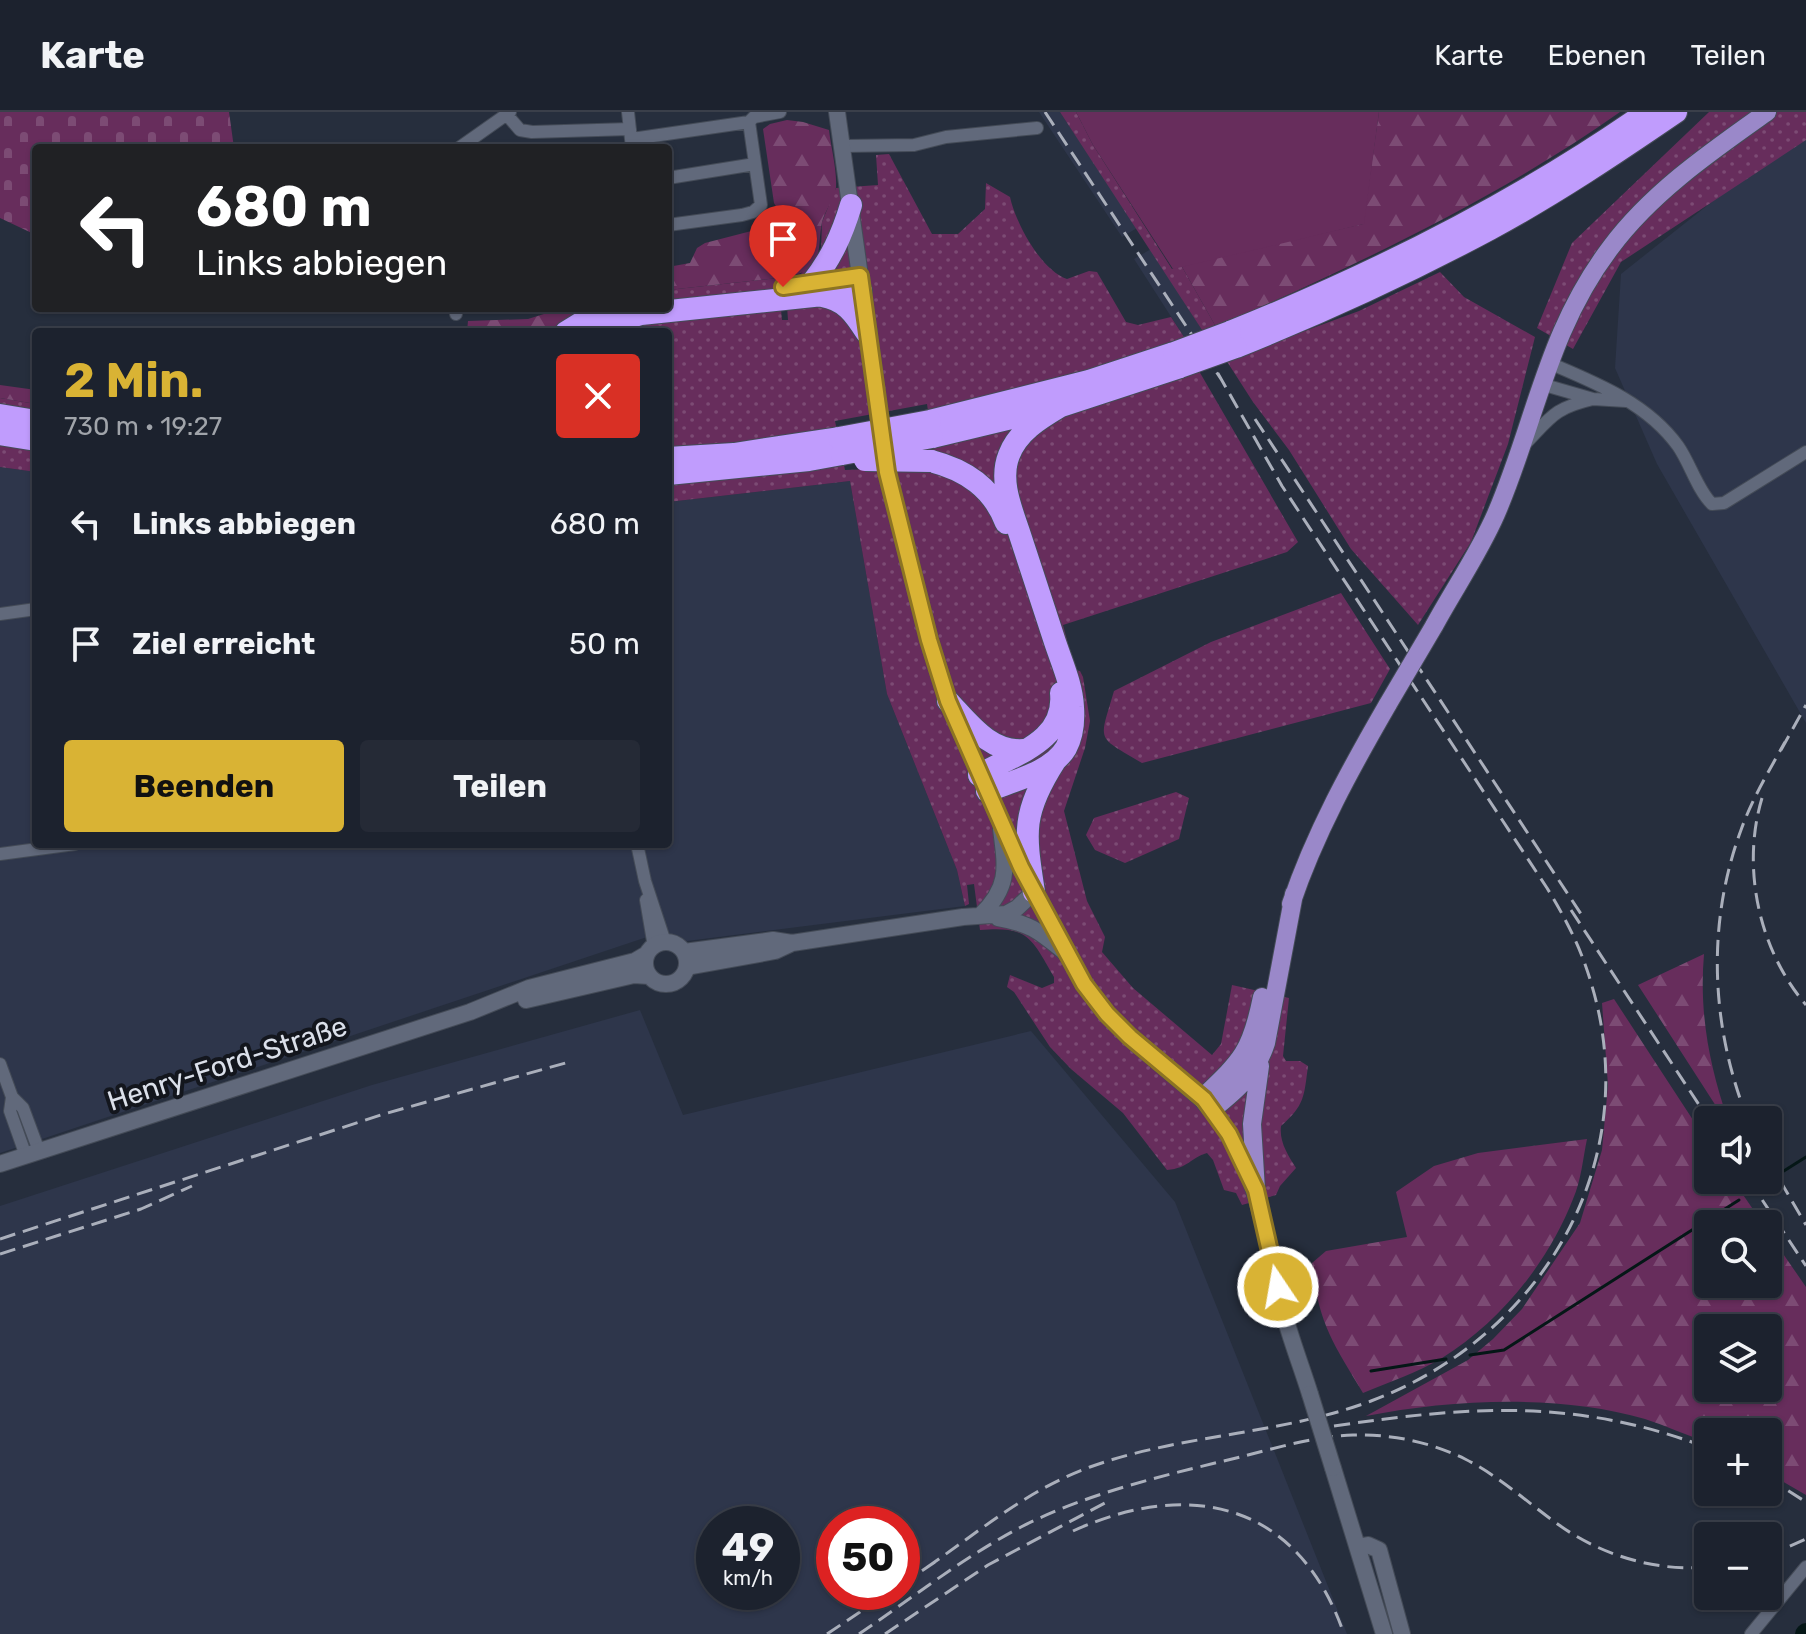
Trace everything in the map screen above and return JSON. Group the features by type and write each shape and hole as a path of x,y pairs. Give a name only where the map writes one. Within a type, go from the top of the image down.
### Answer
{"highway":[{"path":"1233,340 1485,214 1547,178 1647,112"},
{"path":"1034,892 1026,849 1026,828 1035,796 1071,735 1073,704 1010,504 1005,471 1015,442 1037,420 1061,406 1377,286 1493,228 1676,112"},
{"path":"812,290 842,237 851,205"},
{"path":"672,310 861,284"},
{"path":"672,300 812,290 847,306 866,332"},
{"path":"572,328 592,316 606,312"},
{"path":"607,328 618,321 655,312"},
{"path":"672,474 809,460 931,429 1089,381 1177,360"},
{"path":"931,429 1061,406"},
{"path":"0,415 32,420"},
{"path":"0,434 32,439"},
{"path":"672,450 734,454"},
{"path":"672,458 842,451 931,461 961,471 988,492 1001,510 1032,598 1061,695 1062,710 1049,734 983,783"},
{"path":"948,701 994,744 1014,751 1026,749"},
{"path":"983,783 1035,772 1055,761"}],"main road":[{"path":"1207,1104 1248,1049 1294,894 1334,800 1492,522 1569,313 1611,246 1651,203 1767,112"},
{"path":"861,284 887,472 929,640 948,701 1000,824 1084,984 1107,1014 1207,1104"},
{"path":"1256,1190 1252,1124 1260,1062 1294,894"},
{"path":"1207,1104 1249,1079 1260,1062"}],"street":[{"path":"628,112 631,139"},
{"path":"465,144 508,113 520,130 631,139 749,122 754,117 780,112"},
{"path":"837,112 861,284"},
{"path":"672,224 753,212 761,205 749,122"},
{"path":"843,146 914,145 946,137 1037,128"},
{"path":"672,177 755,164"},
{"path":"1549,363 1616,393 1644,410 1666,429 1690,463 1704,495 1716,505 1806,452"},
{"path":"1541,384 1593,399 1626,401"},
{"path":"1520,449 1552,414 1593,399"},
{"path":"0,614 32,610"},
{"path":"981,915 996,900 1004,881 1005,858 1000,824"},
{"path":"0,854 45,848"},
{"path":"638,848 655,948 645,965 649,976 658,983 669,984 681,978 685,959 675,945 655,948"},
{"path":"685,959 773,940 792,943 1006,914 1034,892"},
{"path":"981,915 1024,922 1067,954"},
{"name":"Henry-Ford-Straße","path":"0,1164 470,1012 529,988 635,961 655,948"},
{"name":"Henry-Ford-Straße","path":"470,1012 634,975 649,976"},
{"path":"0,1064 12,1097 10,1111 33,1154"},
{"path":"1207,1104 1229,1134 1256,1190 1283,1310 1384,1634"},
{"path":"1358,1547 1368,1545 1379,1550 1402,1634"},
{"path":"1751,1634 1806,1567"}],"shaded area":[{"path":"1039,112 1060,112 1137,228 1122,237"},
{"path":"1806,127 1806,723 1657,464 1615,368 1621,274"},
{"path":"1151,249 1202,330 1186,340 1134,259"},
{"path":"0,467 32,471 32,848 672,848 672,502 850,481 887,694 957,870 965,906 687,941 665,934 644,938 0,1153"},
{"path":"640,1010 683,1115 1031,1031 1175,1202 1347,1634 0,1634 0,1206 372,1085"}],"green space":[{"path":"0,112 229,112 233,144 32,144 32,233 0,218"},
{"path":"1060,112 1076,112 1093,145 1172,269 1181,265 1216,327 1202,330"},
{"path":"1076,112 1379,112 1364,224 1173,269 1093,145"},
{"path":"1379,112 1620,112 1524,174 1424,229 1216,327 1181,265 1363,224"},
{"path":"1709,112 1806,112 1806,140 1621,262 1573,349 1537,328 1572,243"},
{"path":"787,120 829,130 836,187 822,222 817,259 807,270 785,277 784,268 777,268 778,278 672,290 672,266 690,263 697,248 705,243 767,227 781,215 774,203 763,129"},
{"path":"889,154 932,234 958,234 985,209 986,183 1010,197 1031,245 1057,274 1067,279 1089,271 1097,272 1126,322 1138,325 1171,317 1298,542 1287,552 1063,625 1075,670 1080,671 1083,677 1090,721 1085,748 1064,811 1087,901 1105,937 1102,952 1133,988 1212,1055 1221,1044 1232,985 1289,998 1283,1056 1286,1061 1300,1061 1308,1066 1302,1099 1295,1112 1281,1126 1283,1143 1296,1168 1276,1195 1242,1205 1236,1193 1224,1190 1213,1160 1207,1153 1167,1170 1123,1113 1050,1047 1014,992 1007,987 1010,975 1042,988 1054,983 1054,977 1026,937 1009,930 980,930 974,884 967,885 969,904 965,906 957,870 887,694 850,481 672,502 672,328 555,328 580,312 672,312 672,290 778,278 782,320 788,320 785,277 801,274 821,250 822,222 836,188 878,185 876,155","holes":["927,404 932,437 931,461 902,468 845,470 835,421"]},
{"path":"1440,272 1464,297 1535,337 1508,444 1471,542 1418,625 1351,549 1289,450 1226,360 1359,311"},
{"path":"550,312 580,312 555,328 467,328 468,321 528,319"},
{"path":"0,385 32,389 32,403 0,398"},
{"path":"0,398 32,403 32,471 0,467"},
{"path":"1341,593 1390,669 1371,703 1142,763 1109,742 1105,736 1105,720 1114,691 1211,642"},
{"path":"1176,792 1189,798 1179,839 1125,863 1095,850 1086,835 1094,818"},
{"path":"1704,954 1704,1018 1724,1106 1716,1106 1638,985"},
{"path":"1614,999 1694,1122 1694,1194 1743,1194 1753,1210 1694,1210 1694,1298 1782,1298 1782,1252 1806,1287 1806,1495 1782,1481 1782,1418 1694,1418 1694,1438 1645,1419 1612,1411 1542,1403 1470,1403 1366,1416 1468,1360 1522,1309 1580,1223 1602,1150 1608,1085 1602,1003"},
{"path":"1587,1139 1578,1185 1563,1223 1520,1289 1483,1327 1442,1358 1363,1393 1328,1332 1318,1302 1312,1263 1326,1251 1407,1237 1396,1192 1434,1166 1478,1153"}],"waterway":[{"path":"1782,1172 1806,1157"},
{"path":"1470,1355 1504,1350 1739,1200"},
{"path":"1371,1371 1446,1359"}],"railway":[{"path":"1045,112 1221,379"},
{"path":"926,1568 1025,1499 1090,1467 1124,1456 1337,1412 1371,1401 1431,1372 1484,1335 1529,1289 1565,1237 1590,1179 1604,1117 1605,1052 1592,986 1573,935 1547,888 1282,486 1216,370"},
{"path":"1255,419 1583,917"},
{"path":"1781,750 1806,705"},
{"path":"1743,1106 1726,1049 1720,1012 1718,939 1722,902 1741,830 1785,742"},
{"path":"1762,798 1753,852 1758,907 1776,959 1806,1005"},
{"path":"1571,910 1700,1106"},
{"path":"0,1239 384,1114 569,1062"},
{"path":"1782,1184 1806,1225"},
{"path":"0,1254 141,1209 192,1186"},
{"path":"1758,1194 1806,1266"},
{"path":"1334,1426 1431,1414 1523,1411 1614,1421 1694,1443"},
{"path":"859,1634 979,1551 1047,1515 1101,1494 1156,1478 1296,1443 1339,1436 1396,1438 1438,1448 1490,1473 1559,1525 1593,1545 1649,1564 1694,1568"},
{"path":"1782,1487 1806,1502"},
{"path":"885,1634 988,1565 1105,1503"},
{"path":"1073,1531 1117,1515 1159,1506 1199,1506 1236,1514 1270,1530 1299,1555 1324,1590 1344,1634"},
{"path":"1782,1550 1806,1539"},
{"path":"920,1572 935,1562"},
{"path":"827,1634 863,1610"}],"route":[{"path":"783,287 860,276 887,472 929,640 948,701 1000,824 1084,984 1130,1037 1204,1099 1223,1123 1256,1190 1278,1287"}]}
